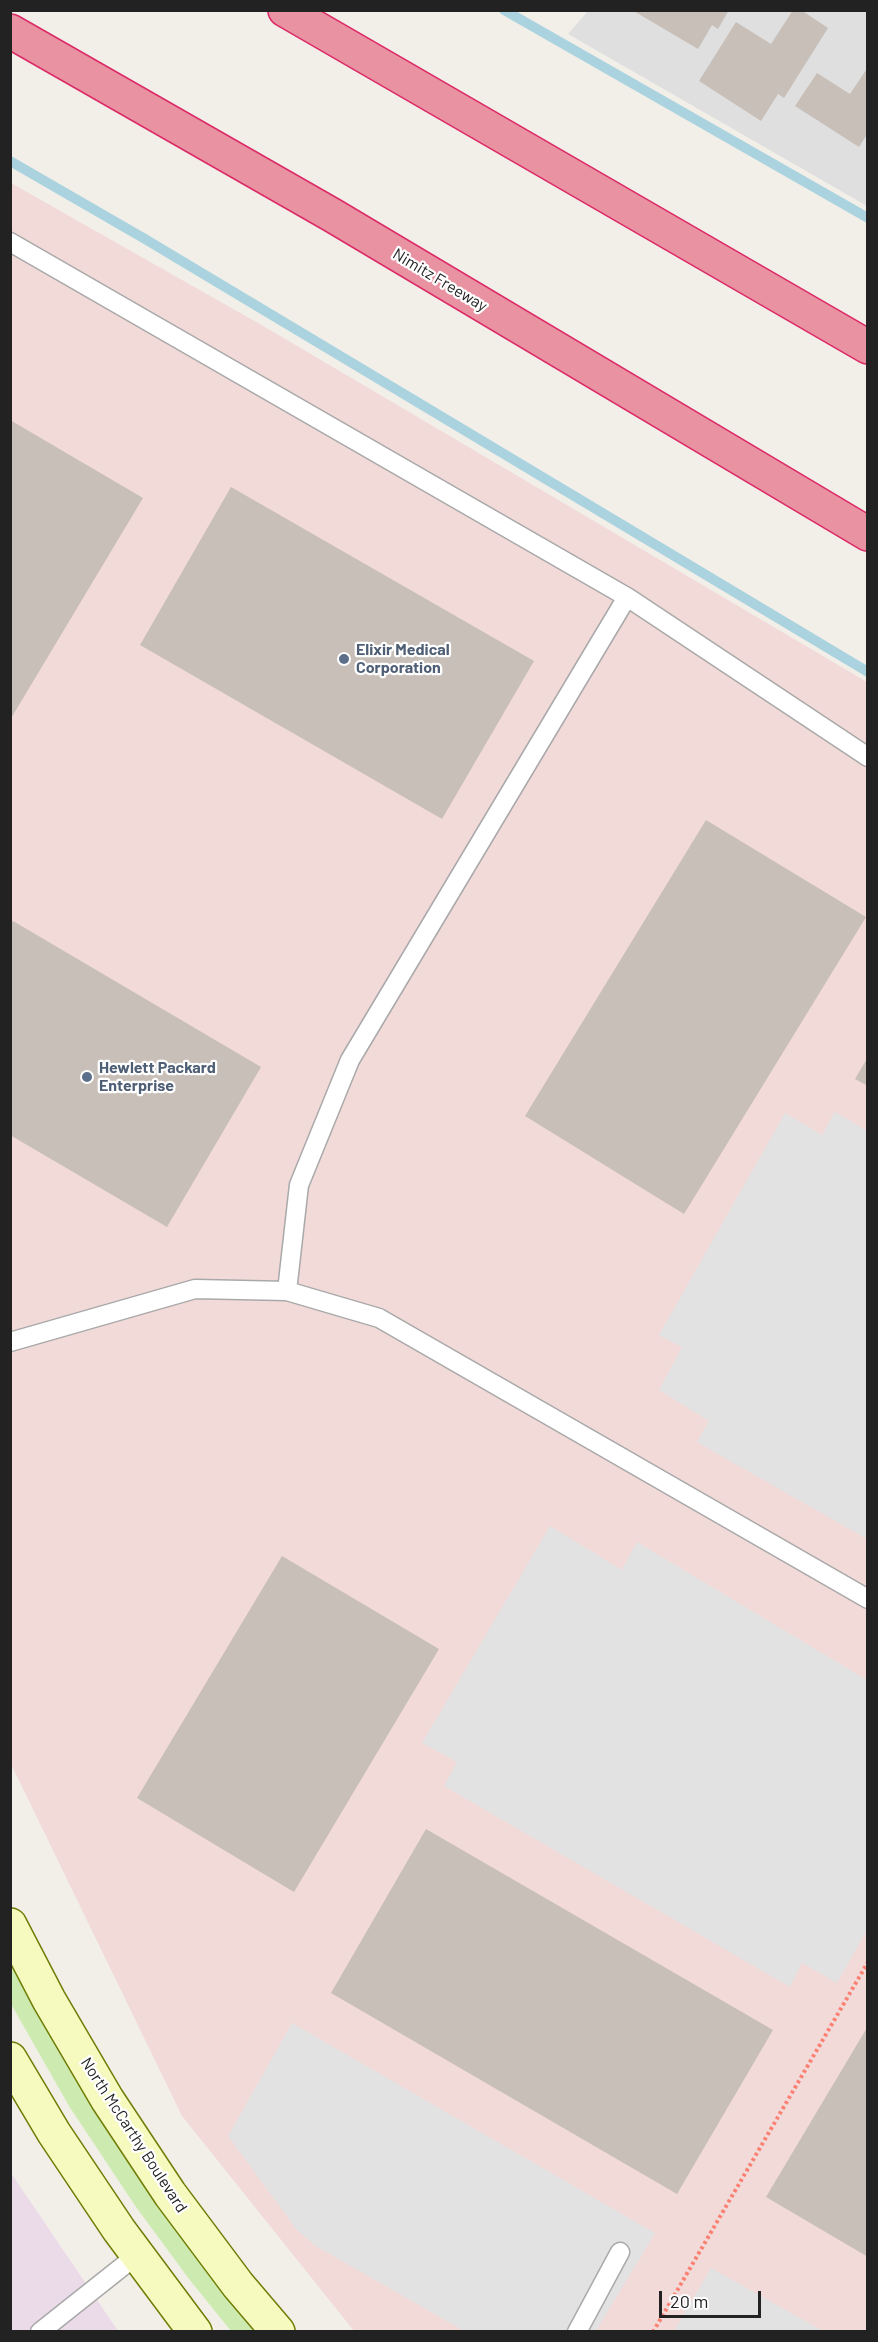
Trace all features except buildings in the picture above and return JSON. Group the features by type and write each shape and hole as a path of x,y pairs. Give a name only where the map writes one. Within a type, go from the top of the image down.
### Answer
{"highway":[{"path":"285,10 867,347"},
{"name":"Nimitz Freeway","path":"10,30 332,215 867,534"}],"main road":[{"name":"North McCarthy Boulevard","path":"10,1925 49,2000 120,2118 177,2203 238,2285 278,2331"},
{"path":"10,2059 54,2133 137,2255 195,2331"}],"lane":[{"path":"10,242 627,597 867,757"},
{"path":"286,1291 299,1185 350,1060 627,597"},
{"path":"10,1342 195,1289 286,1291 379,1318 867,1599"},
{"path":"577,2331 620,2252"},
{"path":"40,2331 137,2255"}],"path":[{"path":"653,2331 867,1962"}],"shaded area":[{"path":"588,11 867,11 867,206 568,34"},
{"path":"11,183 265,327 867,682 867,2331 354,2331 182,2116 11,1764"},
{"path":"835,1112 867,1131 867,1539 697,1442 709,1421 659,1390 682,1347 659,1335 785,1113 822,1135"},
{"path":"550,1526 622,1570 637,1542 867,1680 867,1930 837,1983 802,1963 790,1987 444,1786 457,1762 422,1743"},
{"path":"292,2023 655,2233 596,2331 464,2331 316,2246 297,2230 228,2136"},
{"path":"11,2173 118,2331 11,2331"},
{"path":"711,2268 823,2331 674,2331"}],"green space":[{"path":"10,1956 262,2331 231,2331 136,2207 69,2106 11,2004"}],"waterway":[{"path":"504,10 868,218"},
{"path":"10,161 145,239 868,672"}],"place":[{"name":"Elixir Medical Corporation","path":"344,659"},
{"name":"Hewlett Packard Enterprise","path":"87,1077"}]}
